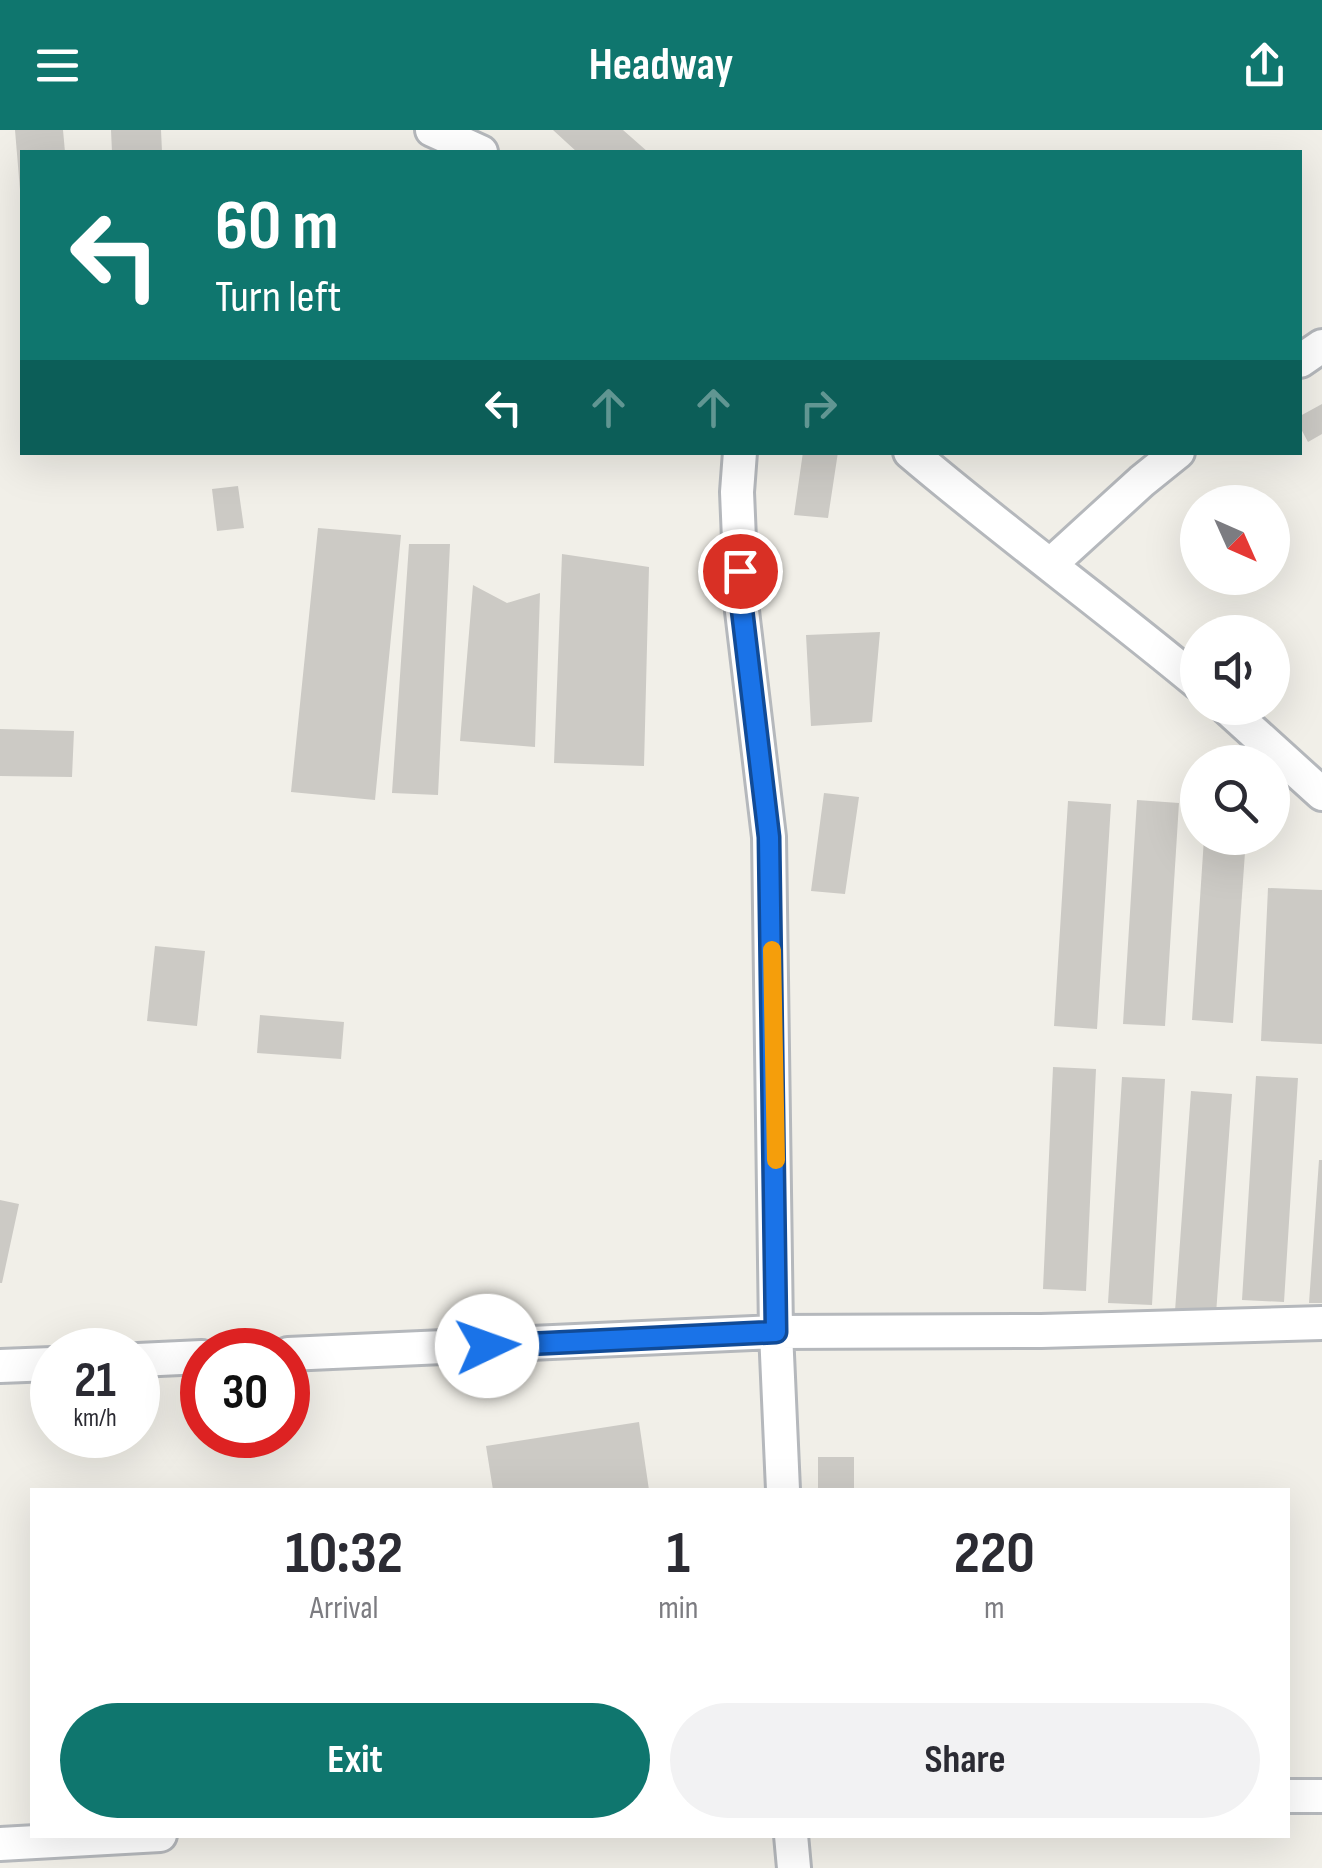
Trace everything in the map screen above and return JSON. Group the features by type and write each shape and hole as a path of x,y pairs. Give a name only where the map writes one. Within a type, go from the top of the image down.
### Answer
{"street":[{"path":"432,130 477,150"},
{"path":"740,455 737,492 742,610 769,837 776,1332 784,1488"},
{"path":"914,455 1006,533 1051,564 1180,668"},
{"path":"1051,564 1174,455"},
{"path":"1246,725 1322,794"},
{"path":"310,1353 776,1332 1042,1331 1322,1323"},
{"path":"0,1366 30,1365"},
{"path":"1290,1796 1322,1796"},
{"path":"0,1844 107,1838"},
{"path":"791,1838 794,1868"}],"building":[{"path":"15,130 63,130 65,150 20,150 20,190"},
{"path":"111,130 161,130 162,150 112,150"},
{"path":"553,130 623,130 646,150 575,150"},
{"path":"1322,404 1322,434 1308,442 1302,431 1302,415"},
{"path":"803,455 838,455 828,518 794,515"},
{"path":"238,486 244,528 217,531 212,489"},
{"path":"318,528 401,535 375,800 291,792"},
{"path":"409,544 450,544 438,795 392,793"},
{"path":"562,554 649,567 644,766 554,763"},
{"path":"473,585 507,603 540,593 535,747 460,741"},
{"path":"880,632 872,722 811,726 806,635"},
{"path":"0,729 74,731 72,777 0,776"},
{"path":"824,793 859,797 845,894 811,891"},
{"path":"1137,800 1179,803 1165,1026 1123,1024"},
{"path":"1068,801 1111,804 1097,1029 1054,1026"},
{"path":"1203,855 1245,855 1233,1023 1192,1020"},
{"path":"1268,888 1322,890 1322,1044 1261,1041"},
{"path":"155,946 205,951 197,1026 147,1021"},
{"path":"260,1015 344,1022 341,1059 257,1053"},
{"path":"1053,1067 1096,1069 1086,1291 1043,1289"},
{"path":"1256,1076 1298,1078 1284,1302 1242,1300"},
{"path":"1122,1077 1165,1079 1152,1305 1108,1303"},
{"path":"1191,1091 1232,1094 1216,1314 1175,1311"},
{"path":"1319,1160 1322,1303 1309,1303"},
{"path":"0,1200 19,1204 2,1283 0,1283"},
{"path":"639,1422 649,1488 493,1488 486,1446"},
{"path":"818,1457 854,1457 854,1488 818,1488"}],"slow traffic":[{"path":"772,950 776,1160"}],"route":[{"path":"487,1346 776,1332 769,837 740,571"}]}
